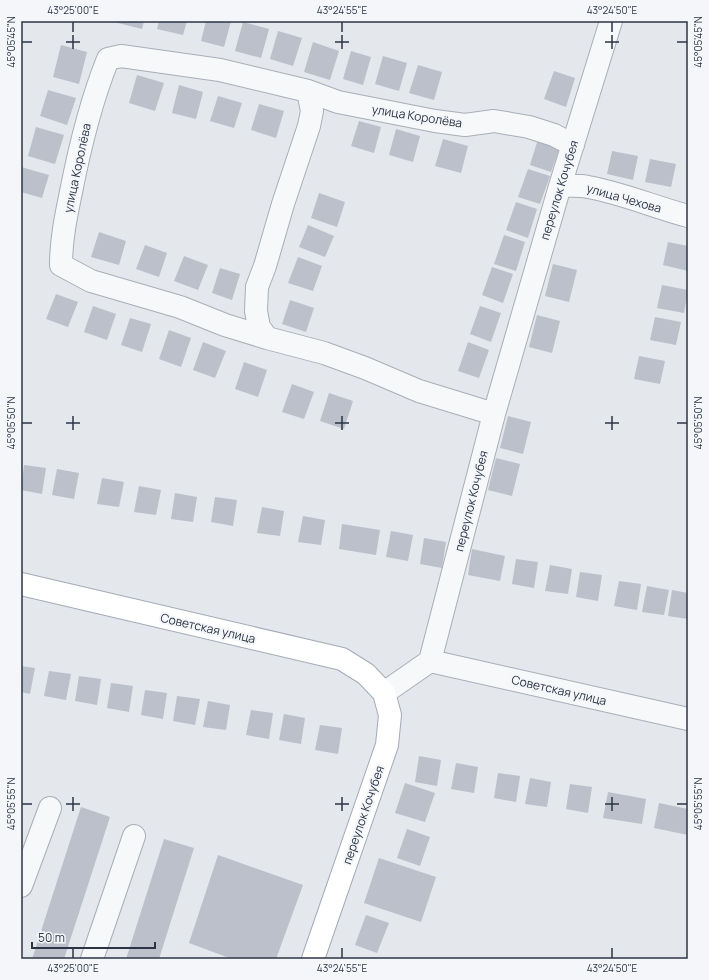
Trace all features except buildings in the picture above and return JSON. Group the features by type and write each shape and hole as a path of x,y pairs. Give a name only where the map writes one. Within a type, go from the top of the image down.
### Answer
{"main road":[{"name":"Советская улица","path":"21,584 342,658 366,674 384,693"},
{"name":"переулок Кочубея","path":"313,959 387,746 390,715 384,693"}],"street":[{"name":"переулок Кочубея","path":"430,661 494,414 560,186 611,21"},
{"name":"улица Королёва","path":"494,414 419,391 365,368 324,353 267,338 225,325 180,306 91,281 61,265 61,248 80,149 98,84 108,58 121,56 220,70 308,92 338,102 435,121 465,125 494,121 529,127 554,135 573,145"},
{"path":"267,338 259,327 256,311 257,287 309,126 312,111 308,92"},
{"name":"улица Чехова","path":"560,186 586,186 618,194 658,208 688,216"},
{"path":"384,693 430,661"},
{"name":"Советская улица","path":"430,661 688,719"},
{"path":"21,886 50,808"},
{"path":"92,959 134,836"}]}
